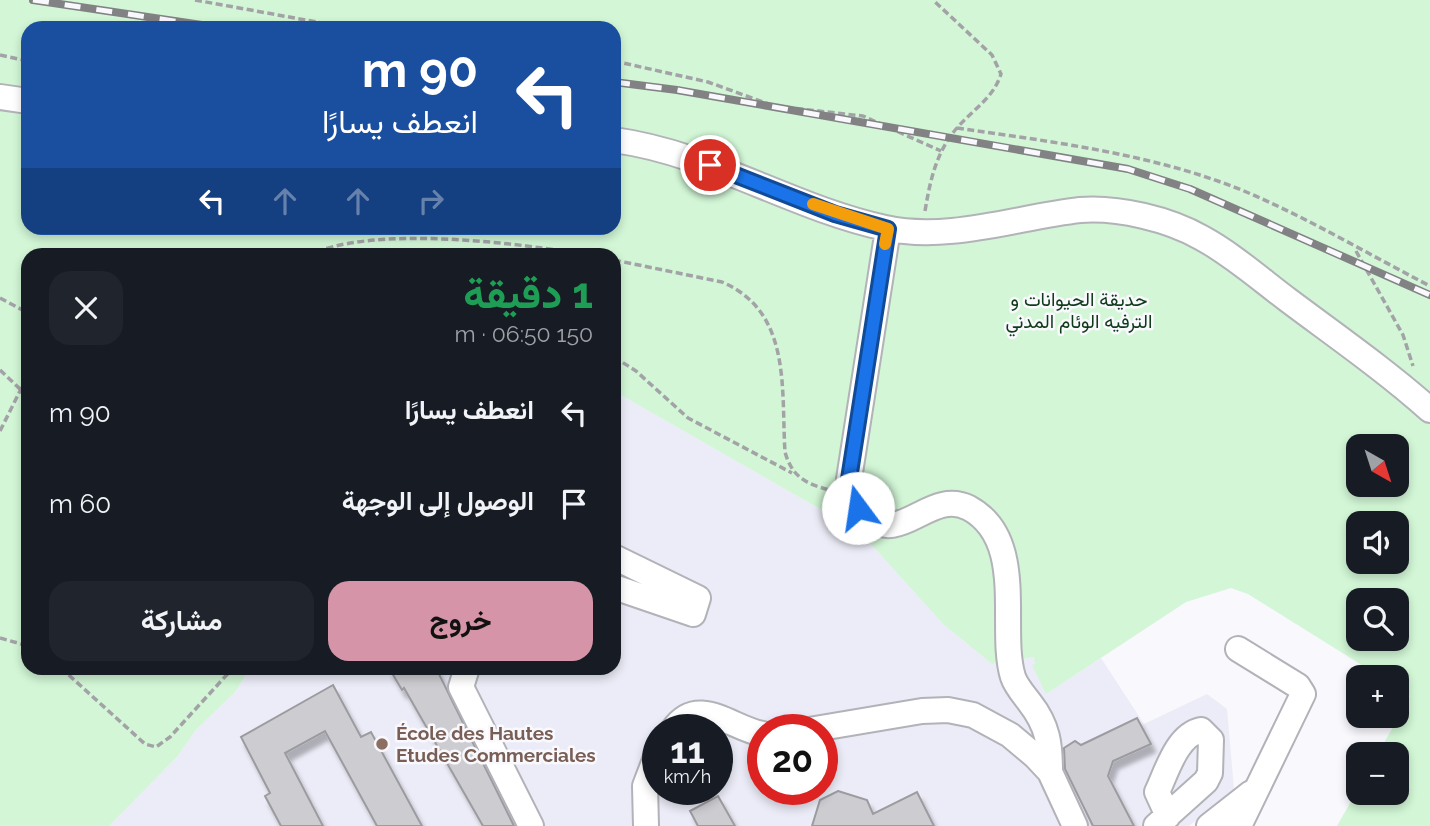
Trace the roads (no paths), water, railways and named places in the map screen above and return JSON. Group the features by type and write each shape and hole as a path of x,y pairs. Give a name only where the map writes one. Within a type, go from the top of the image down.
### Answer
{"street":[{"path":"0,97 21,100"},
{"path":"621,142 684,155 835,214 888,229 922,230 999,224 1082,210 1150,219 1184,230 1234,259 1421,403"},
{"path":"888,229 849,479 850,493 858,508 881,525 901,524 934,505 945,503 970,509 992,530 1005,568 1013,677 1044,723 1051,744 1050,772"},
{"path":"621,560 698,598 693,614 621,589"},
{"path":"1238,649 1298,686 1303,694 1240,826"},
{"path":"465,675 461,687 531,826"},
{"path":"838,725 922,711 973,715 1010,735 1050,772 1075,826"},
{"path":"1209,826 1255,790"},
{"path":"645,805 646,826"}],"railway":[{"path":"33,0 175,21"},
{"path":"621,83 677,90 1128,169 1190,189 1430,295"}],"place":[{"name":"École des Hautes Etudes Commerciales","path":"382,744"}],"park label":[{"name":"حديقة الحيوانات و الترفيه الوئام المدني","path":"1079,310"}]}
